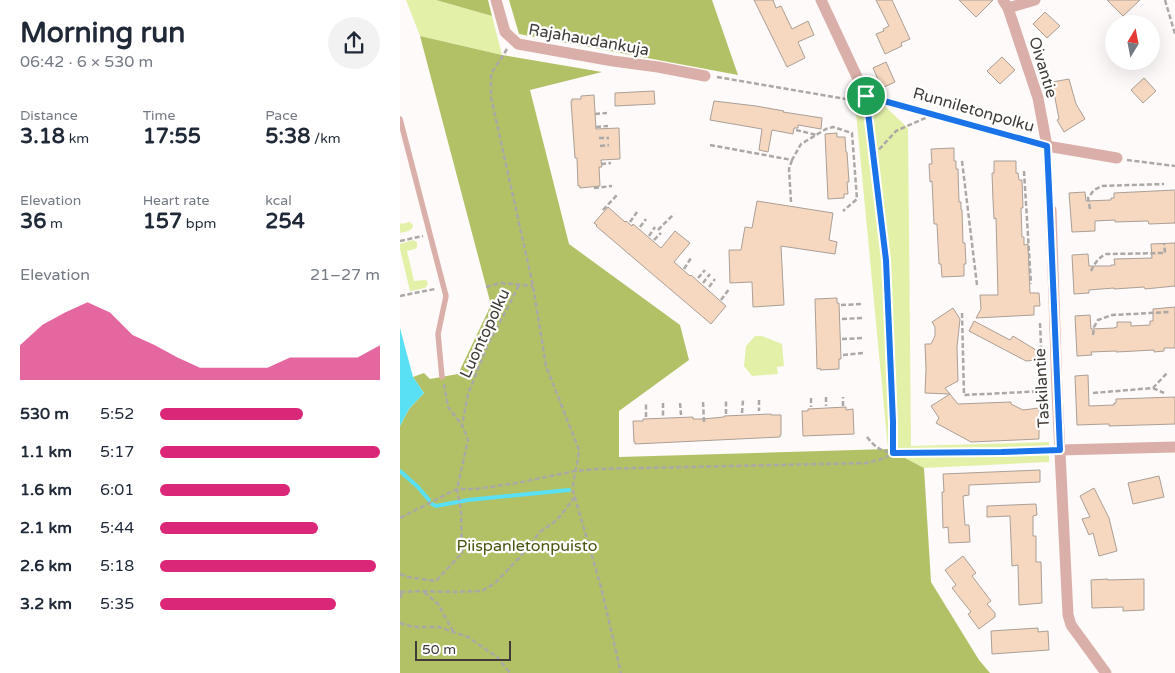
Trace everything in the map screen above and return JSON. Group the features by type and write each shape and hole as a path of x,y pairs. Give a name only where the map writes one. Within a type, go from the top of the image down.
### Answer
{"street":[{"name":"Rajahaudankuja","path":"496,0 505,32 518,44 705,76"},
{"path":"821,0 866,96"},
{"path":"1006,4 1035,0"},
{"name":"Oivantie","path":"1006,4 1038,98 1047,146"},
{"name":"Runniletonpolku","path":"1047,146 1117,158"},
{"name":"Taskilantie","path":"1050,210 1068,615 1100,671"},
{"path":"1060,450 1175,447"}],"lane":[{"path":"400,119 446,296 438,334 442,377"}],"path":[{"path":"1165,0 1175,34"},
{"path":"514,40 491,74 491,97 533,286 546,366 579,450 573,491 601,587 621,673"},
{"name":"Runniletonpolku","path":"705,76 846,99 866,96 1047,146"},
{"path":"866,96 886,260 893,453"},
{"path":"595,114 607,113"},
{"path":"873,155 896,130 933,114"},
{"path":"596,127 608,126"},
{"path":"791,202 789,169 792,160 801,144 826,129 833,127 852,132 857,199 843,211"},
{"path":"796,130 817,135"},
{"path":"599,138 609,138"},
{"path":"600,146 609,145"},
{"path":"710,145 792,160"},
{"path":"1047,146 1050,210"},
{"path":"1117,158 1175,166"},
{"path":"962,161 977,285"},
{"path":"601,164 611,163"},
{"path":"1024,171 1031,284"},
{"path":"1090,209 1088,198 1094,190 1102,186 1164,184"},
{"path":"594,188 612,186"},
{"path":"603,210 618,195"},
{"path":"630,222 637,212"},
{"path":"654,240 674,214"},
{"path":"640,227 646,219"},
{"path":"649,236 655,227"},
{"path":"400,241 430,234"},
{"path":"1091,271 1095,262 1106,254 1165,253 1164,244"},
{"path":"684,269 691,258"},
{"path":"698,278 705,270"},
{"path":"703,283 710,274"},
{"path":"709,287 716,279"},
{"path":"486,287 501,283 533,286"},
{"name":"Luontopolku","path":"400,574 436,581 462,553 461,510 457,489 468,440 462,425 468,394 488,344 519,285"},
{"path":"400,296 444,287"},
{"path":"721,300 729,289"},
{"path":"841,305 862,304"},
{"path":"1093,335 1094,327 1098,320 1112,315 1170,312"},
{"path":"962,313 964,395 1058,391"},
{"path":"842,319 862,318"},
{"path":"1040,323 1043,391"},
{"path":"842,339 863,338"},
{"path":"843,355 863,354"},
{"path":"1153,388 1167,373"},
{"path":"442,377 448,407 462,425"},
{"path":"1092,393 1153,388 1164,393"},
{"path":"826,397 826,406"},
{"path":"843,397 843,406"},
{"path":"811,398 811,407"},
{"path":"742,414 743,400"},
{"path":"758,400 759,411"},
{"path":"726,401 726,414"},
{"path":"703,402 704,422"},
{"path":"663,403 663,416"},
{"path":"680,403 681,415"},
{"path":"646,404 646,417"},
{"path":"867,437 880,451 893,453 1060,450"},
{"path":"400,518 457,489 476,489 516,483 575,471 867,463 882,459 893,453"},
{"path":"400,598 401,592 482,591 495,583 540,532 556,520 575,497"},
{"path":"423,591 438,604 454,632"},
{"path":"400,623 413,627 439,627 468,637 497,657 510,673"}],"green space":[{"path":"406,0 436,0 492,16 502,55 420,36"},
{"path":"436,0 488,0 492,16"},
{"path":"509,0 712,0 738,75 519,34"},
{"name":"Piispanletonpuisto","path":"420,36 502,55 602,72 530,90 569,244 680,325 689,360 619,411 619,457 888,449 924,468 931,582 979,660 990,673 400,673 400,426 409,409 424,393 413,377 424,373 430,379 458,374 491,305"},
{"path":"876,98 908,128 911,446 1049,442 1049,462 924,468 888,449 856,112"},
{"path":"400,222 401,224 410,222 413,227 408,231 400,233"},
{"path":"413,240 417,242 417,247 407,251 414,281 425,280 428,284 425,288 410,291 400,244"},
{"path":"755,336 762,336 782,344 784,366 777,367 778,374 752,376 744,366 746,346"}],"water":[{"path":"400,328 413,377 424,393 409,409 400,426"}],"building":[{"path":"754,0 773,0 776,8 781,6 792,29 808,21 814,35 798,42 805,58 787,67"},
{"path":"876,0 892,0 910,39 901,43 902,46 885,54 876,34 884,31 883,29 889,26"},
{"path":"959,0 993,0 976,17"},
{"path":"1107,0 1140,0 1124,15"},
{"path":"1045,12 1060,26 1047,38 1033,24"},
{"path":"1002,57 1015,70 1000,84 987,71"},
{"path":"886,62 895,82 882,88 873,68"},
{"path":"1144,78 1156,91 1143,103 1131,90"},
{"path":"1069,79 1076,104 1085,119 1064,132 1057,120 1059,119 1052,82"},
{"path":"654,91 655,104 615,106 615,93"},
{"path":"594,95 596,129 619,128 620,159 601,160 602,167 599,167 600,186 580,188 578,186 577,158 575,158 571,101 572,99 581,99 581,96"},
{"path":"714,101 756,106 822,118 821,129 798,125 798,128 794,128 793,134 772,130 768,152 759,150 762,129 710,120"},
{"path":"837,133 837,137 845,137 849,182 847,182 848,194 844,194 844,198 828,199 825,134"},
{"path":"954,148 954,161 956,161 956,169 958,169 959,202 961,202 962,210 966,264 964,264 964,276 942,277 941,264 939,264 937,224 934,224 932,181 930,182 929,164 932,164 931,149"},
{"path":"994,161 1016,161 1016,173 1018,173 1019,180 1022,180 1022,237 1024,237 1024,245 1028,244 1030,293 1039,293 1040,306 1034,306 1034,315 976,318 981,309 980,295 998,295 996,218 994,219 992,173 994,173"},
{"path":"1175,190 1175,223 1149,224 1148,221 1095,221 1095,231 1072,232 1069,193 1085,192 1086,201 1111,200 1111,198 1114,198 1114,193"},
{"path":"757,201 833,213 829,240 837,242 835,254 781,246 784,305 753,307 752,282 730,283 729,250 741,250 745,227 752,228"},
{"path":"608,207 625,222 632,226 633,224 661,248 675,231 690,243 674,262 726,306 711,324 596,226 594,223"},
{"path":"1175,243 1175,286 1145,289 1144,287 1114,288 1089,290 1089,293 1074,294 1072,255 1088,254 1089,266 1111,266 1115,265 1114,259 1152,258 1151,244"},
{"path":"837,298 837,303 839,303 841,359 839,359 839,369 820,370 820,368 817,369 815,299"},
{"path":"1175,307 1175,348 1164,348 1164,351 1154,352 1154,350 1091,352 1092,355 1077,356 1075,316 1090,315 1091,329 1114,328 1117,327 1117,322 1131,322 1131,326 1150,325 1150,321 1153,321 1153,309"},
{"path":"953,308 960,319 957,347 958,381 945,388 950,394 925,393 925,344 931,344 935,336 935,327 932,322"},
{"path":"974,321 1010,340 1013,336 1036,350 1036,360 1026,361 969,331"},
{"path":"1088,375 1089,406 1114,405 1116,399 1175,397 1175,424 1077,425 1075,376"},
{"path":"950,394 958,404 1011,402 1011,404 1023,410 1039,408 1039,439 971,442 936,423 939,418 931,406"},
{"path":"846,407 846,410 853,409 854,434 803,436 802,411"},
{"path":"771,414 781,415 780,437 635,444 634,442 633,421 693,417 693,419 703,419"},
{"path":"1040,470 1040,482 969,485 969,495 963,496 965,525 969,525 970,542 949,543 948,527 943,528 943,474"},
{"path":"1159,476 1164,497 1133,504 1128,483"},
{"path":"1094,488 1109,518 1117,551 1099,556 1093,533 1089,535 1082,519 1090,517 1080,496"},
{"path":"1036,504 1037,515 1033,516 1033,536 1036,536 1036,562 1041,562 1042,603 1019,605 1018,565 1012,566 1010,516 987,517 987,506"},
{"path":"963,556 976,573 972,576 991,601 987,604 995,613 995,617 979,629 968,614 971,612 952,588 956,585 945,570"},
{"path":"1144,579 1144,610 1123,611 1123,607 1092,608 1091,580"},
{"path":"1038,628 1038,632 1048,631 1049,650 992,654 991,631"}],"waterway":[{"path":"400,471 429,500"},
{"path":"432,504 436,506 468,500 569,490"}],"route":[{"path":"866,96 1047,146 1060,450 893,453 886,260 866,96"}]}
